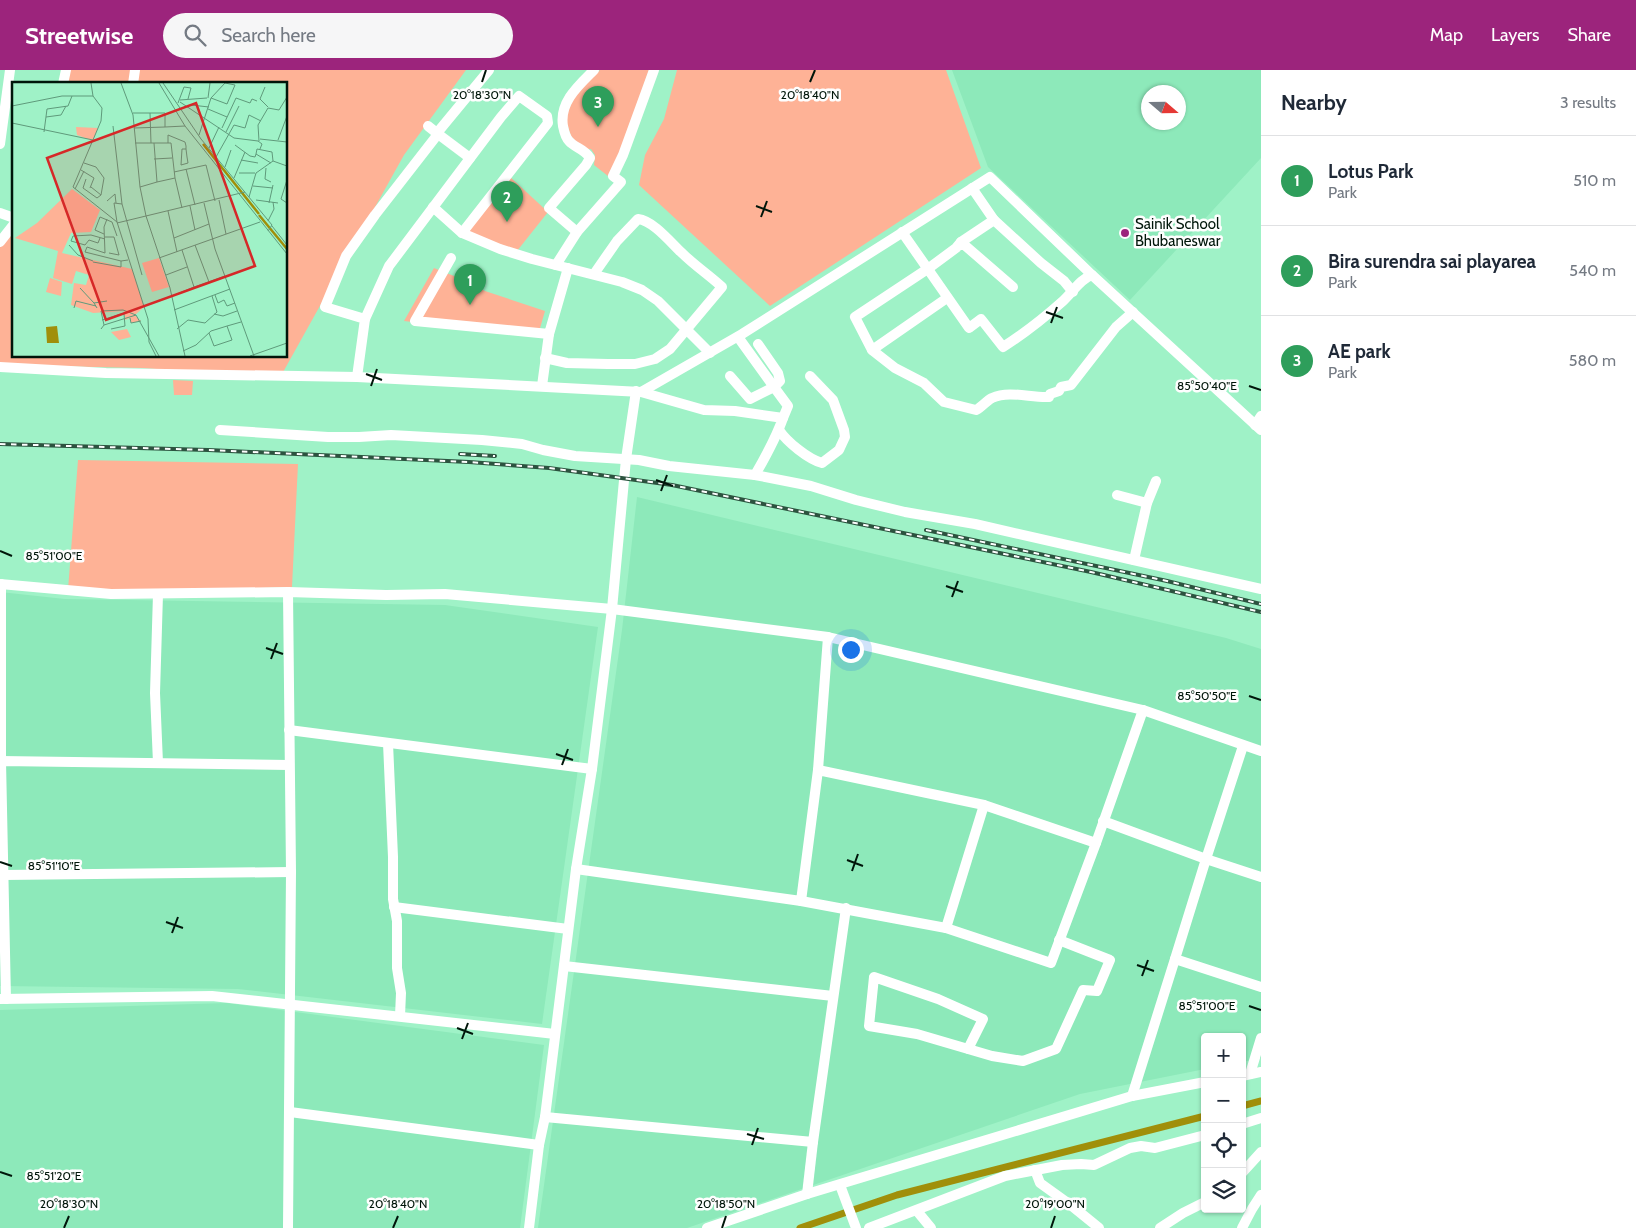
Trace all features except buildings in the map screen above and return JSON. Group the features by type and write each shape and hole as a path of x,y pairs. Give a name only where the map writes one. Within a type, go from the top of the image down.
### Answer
{"street":[{"path":"0,144 10,70"},
{"path":"365,319 326,307 334,282 346,256 437,134 489,70"},
{"path":"577,232 549,208 586,166 590,158 586,152 570,142 565,133 562,117 572,91 594,70"},
{"path":"556,265 577,232 621,182 613,176 623,155 654,70"},
{"path":"356,377 365,319 389,266 519,96 547,116 548,123 462,233"},
{"path":"428,126 470,158"},
{"path":"638,391 738,337 990,177 1092,275 1259,424"},
{"path":"972,188 994,220 1041,264 1064,281 1073,292"},
{"path":"433,207 462,233 500,249 622,282 642,290 658,301 710,352"},
{"path":"0,213 12,217"},
{"path":"545,358 567,363 634,364 655,359 670,349 722,287 682,254 670,240 644,220 638,219 617,241 594,274"},
{"path":"994,220 961,242 956,248 928,268 855,317 872,350 895,368 924,383 944,402 976,410 990,399 998,396 1020,394 1049,397 1050,394 1059,391 1060,387 1071,385 1116,327 1133,312"},
{"path":"0,242 12,227"},
{"path":"902,232 969,328 981,319 1003,346 1023,334 1073,292 1084,278 1092,275"},
{"path":"961,242 1013,287"},
{"path":"451,258 415,321 549,334"},
{"path":"542,386 549,334 568,268"},
{"path":"872,350 947,298"},
{"path":"738,337 788,406 779,430 755,474"},
{"path":"750,399 774,387 780,381 778,372 758,344"},
{"path":"0,367 106,372 356,377 638,391 704,410 750,413 783,418"},
{"path":"730,376 750,399 750,413"},
{"path":"779,430 784,438 818,462 822,463 840,450 845,437 833,400 810,376"},
{"path":"529,1228 576,869 592,769 612,609 626,459 638,391"},
{"path":"220,430 328,436 391,435 482,440 522,444 575,456 626,459 669,466 755,474 811,486 905,512 975,524 1261,589"},
{"path":"1134,560 1147,503 1156,481"},
{"path":"1117,495 1147,503"},
{"path":"555,1034 212,996 3,999 4,875 1,761 1,584 111,594 288,592 386,595 445,594 612,609 828,637 1142,710 1261,751"},
{"path":"288,592 291,872 288,1228"},
{"path":"158,594 155,693 158,763"},
{"path":"801,901 818,770 828,637"},
{"path":"576,869 846,908 946,928 1051,963 1096,844 1142,710"},
{"path":"289,730 592,769"},
{"path":"388,743 393,899 397,921 398,968 401,993 400,1016"},
{"path":"1132,1096 1243,746"},
{"path":"1,761 289,765"},
{"path":"818,770 984,805 1096,844"},
{"path":"946,928 984,805"},
{"path":"1103,821 1261,877"},
{"path":"4,875 291,872"},
{"path":"394,907 568,929"},
{"path":"807,1194 846,908"},
{"path":"968,1049 983,1020 938,1000 874,977 869,1026 916,1034 992,1056 1023,1061 1056,1049 1083,990 1097,990 1110,960 1059,940"},
{"path":"1176,959 1261,987"},
{"path":"564,966 833,996"},
{"path":"1251,1074 1261,1038"},
{"path":"707,1228 807,1194 1132,1096 1201,1083"},
{"path":"290,1112 539,1145"},
{"path":"545,1117 813,1142"},
{"path":"1245,1123 1261,1118"},
{"path":"869,1228 1005,1176 1081,1164 1094,1165 1130,1148 1141,1146 1155,1148 1201,1135"},
{"path":"1246,1169 1261,1152"},
{"path":"1034,1170 1040,1183 1099,1228"},
{"path":"840,1185 855,1226"},
{"path":"1242,1228 1261,1195"},
{"path":"1160,1228 1201,1204"},
{"path":"917,1211 931,1228"}],"shaded area":[{"path":"67,70 466,70 404,155 282,374 214,373 142,368 0,365 0,244 12,229 12,358 288,358 288,82 65,82"},
{"path":"600,70 649,70 632,118 625,151 608,176 594,165 595,155 591,149 583,150 571,136 565,118 576,93"},
{"path":"677,70 946,70 981,168 770,306 639,185 645,155 664,119"},
{"name":"Sainik School Bhubaneswar","path":"952,70 1261,70 1261,158 1130,300 988,167"},
{"path":"509,176 548,212 517,251 466,232"},
{"path":"434,268 485,291 545,311 538,335 404,321"},
{"path":"173,380 193,381 192,395 174,395"},
{"path":"78,460 298,464 292,587 116,593 68,590"},
{"path":"637,497 1226,638 1261,649 1261,1058 1246,1061 1246,1033 1201,1033 1201,1070 1080,1094 687,1228 538,1228 622,630"},
{"path":"0,592 65,599 445,605 598,627 542,1024 238,989 0,986"},
{"path":"227,1003 544,1045 520,1228 0,1228 0,1010"}],"waterway":[{"path":"1246,1105 1261,1101"},
{"path":"800,1228 897,1195 1201,1117"}],"railway":[{"path":"0,444 208,450 469,462 549,468 672,485 1091,572 1261,612"},
{"path":"460,454 495,456"},
{"path":"926,530 1167,581 1261,604"}],"place":[{"name":"AE park","path":"598,127"},
{"name":"Bira surendra sai playarea","path":"507,222"},
{"name":"Sainik School Bhubaneswar","path":"1125,233"},
{"name":"Lotus Park","path":"470,305"}]}
